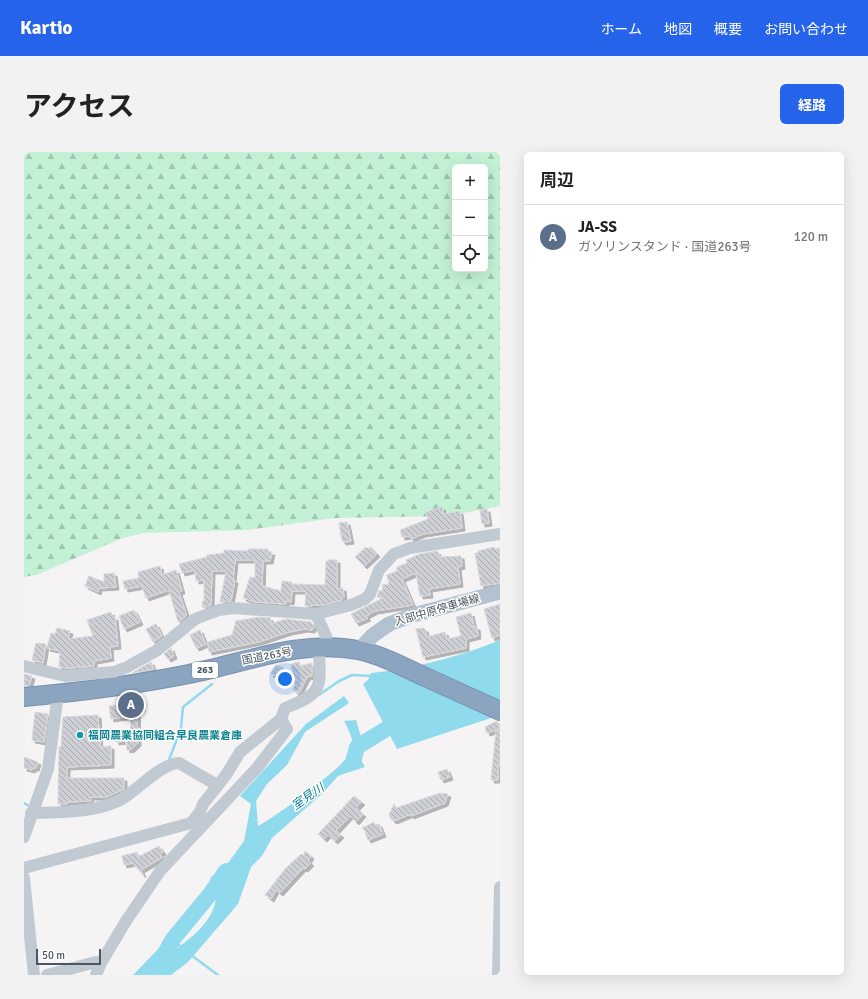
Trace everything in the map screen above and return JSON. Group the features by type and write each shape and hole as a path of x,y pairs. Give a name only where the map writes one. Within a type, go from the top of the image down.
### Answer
{"highway":[{"name":"国道263号","path":"24,697 62,687 136,684 190,674 274,653 323,648 359,650 384,657 500,711"}],"main road":[{"name":"入部中原停車場線","path":"359,650 372,636 389,624 413,615 500,592"}],"street":[{"path":"24,666 62,687 127,667 156,651 195,618 219,610 233,608 316,614 351,605 365,599 370,594 379,570 394,554 410,548 500,534"},
{"path":"24,868 191,823 200,812 203,804 226,775 240,752 280,719 285,708 302,701 315,692 320,683 323,648 326,636 316,614"},
{"path":"24,837 31,813 43,788 48,769 62,687"},
{"path":"96,975 101,963 126,921 160,871 257,768 288,729 280,719"},
{"path":"31,813 108,806 123,798 146,780 174,763 179,763 217,785"},
{"path":"24,878 34,975"},
{"path":"498,975 500,887"},
{"path":"47,975 96,962 101,963"}],"green space":[{"path":"24,152 500,152 500,506 448,516 335,518 247,530 143,533 120,539 36,575 24,577"}],"water":[{"path":"500,640 500,715 397,749 363,684 368,680 371,673 402,669 437,661 486,646"},
{"path":"344,696 349,703 305,732 287,765 267,784 256,801 258,826 310,791 325,779 347,757 352,750 353,743 344,721 356,720 365,750 359,756 365,767 338,776 322,794 272,838 262,856 251,867 238,904 188,962 171,975 133,975 168,939 172,952 202,927 208,919 215,902 216,892 210,878 228,863 244,841 251,804 240,796 306,724"}],"building":[{"path":"442,507 444,514 460,511 462,528 423,534 411,539 410,536 402,537 400,530 428,519 426,512"},
{"path":"487,509 489,523 482,524 480,510"},
{"path":"347,522 351,541 344,542 342,541 339,523"},
{"path":"366,547 368,549 371,547 377,554 364,566 355,557"},
{"path":"494,547 495,549 500,548 500,583 481,586 475,553"},
{"path":"248,549 268,549 268,552 272,552 270,561 263,561 262,586 281,591 282,581 292,582 291,584 325,585 326,561 337,560 337,589 343,588 344,597 341,598 342,600 312,606 305,606 306,591 292,591 291,602 286,601 286,604 255,602 243,598 250,577 255,578 255,560 235,560 233,580 235,580 231,601 220,602 226,571 212,571 211,605 203,608 202,602 204,601 204,580 196,581 195,570 182,573 179,564 207,557 207,555 224,553 224,550 248,551"},
{"path":"437,551 440,557 461,556 462,566 458,567 460,584 429,589 430,595 420,596 416,573 402,579 413,605 375,611 366,616 368,618 356,623 351,614 383,598 377,597 379,591 383,590 382,585 389,584 387,575 397,571 397,567 407,563 406,560 420,554"},
{"path":"160,566 162,575 176,570 182,591 179,592 186,613 186,616 178,622 169,590 146,598 142,586 125,589 123,581 139,578 138,572"},
{"path":"114,573 116,587 99,588 98,592 85,586 89,576 104,582 104,574"},
{"path":"500,604 500,635 492,638 484,609"},
{"path":"134,610 140,622 124,629 119,616"},
{"path":"111,612 113,618 115,617 118,646 110,647 111,658 94,661 94,666 69,668 59,667 60,651 47,648 51,633 55,634 57,628 70,631 68,639 93,636 87,620"},
{"path":"471,613 474,627 477,627 478,636 466,639 466,648 423,657 416,629 425,629 427,637 445,632 447,639 461,636 456,617"},
{"path":"259,617 270,618 271,624 286,619 311,622 314,627 312,630 305,629 289,632 259,642 209,652 208,642 232,635 236,621"},
{"path":"156,624 162,636 153,642 146,629"},
{"path":"200,630 206,644 196,648 190,635"},
{"path":"36,643 46,644 43,663 32,660"},
{"path":"171,648 174,656 168,659 164,654"},
{"path":"151,662 154,669 132,673"},
{"path":"299,662 300,666 312,663 312,676 307,677 299,693 297,694 293,689 295,686 291,664"},
{"path":"276,665 284,668 280,676 270,674"},
{"path":"24,674 32,676 29,686 24,686"},
{"path":"141,699 142,709 137,709 138,743 132,749 127,750 126,741 116,742 115,735 131,734 130,716 111,719 109,706 121,705 120,702"},
{"path":"35,712 48,714 44,742 32,740"},
{"path":"98,715 100,747 111,746 111,765 67,767 67,778 124,778 124,789 107,797 90,797 91,801 58,804 59,747 61,747 63,717"},
{"path":"497,721 500,727 498,729 500,729 500,765 498,765 498,780 491,780 496,730 487,733 485,727"},
{"path":"24,757 38,762 36,768 33,768 32,770 24,768"},
{"path":"447,769 450,777 441,780 438,772"},
{"path":"440,793 448,794 445,803 394,821 389,815 394,804 396,808"},
{"path":"354,796 362,802 356,808 363,814 356,822 350,816 336,831 341,835 335,841 328,835 324,839 318,834"},
{"path":"374,822 375,825 379,824 383,834 368,840 365,832 367,832 362,828"},
{"path":"159,846 163,852 160,854 163,857 141,870 143,875 133,863 124,865 122,856 137,852 138,857"},
{"path":"305,851 311,856 308,861 311,863 305,869 303,868 280,893 276,890 271,899 265,895 285,869 301,854 303,856"}],"waterway":[{"path":"319,695 339,681 352,675 372,676"},
{"path":"169,760 181,728 183,707 212,684"},
{"name":"室見川","path":"353,762 357,747 404,718"},
{"path":"24,803 29,806"},
{"name":"室見川","path":"153,975 173,939 211,893 226,871"},
{"path":"173,939 183,949"},
{"path":"191,955 218,975"}],"place":[{"name":"JA-SS","path":"131,705"},
{"name":"福岡農業協同組合早良農業倉庫","path":"80,735"}]}
